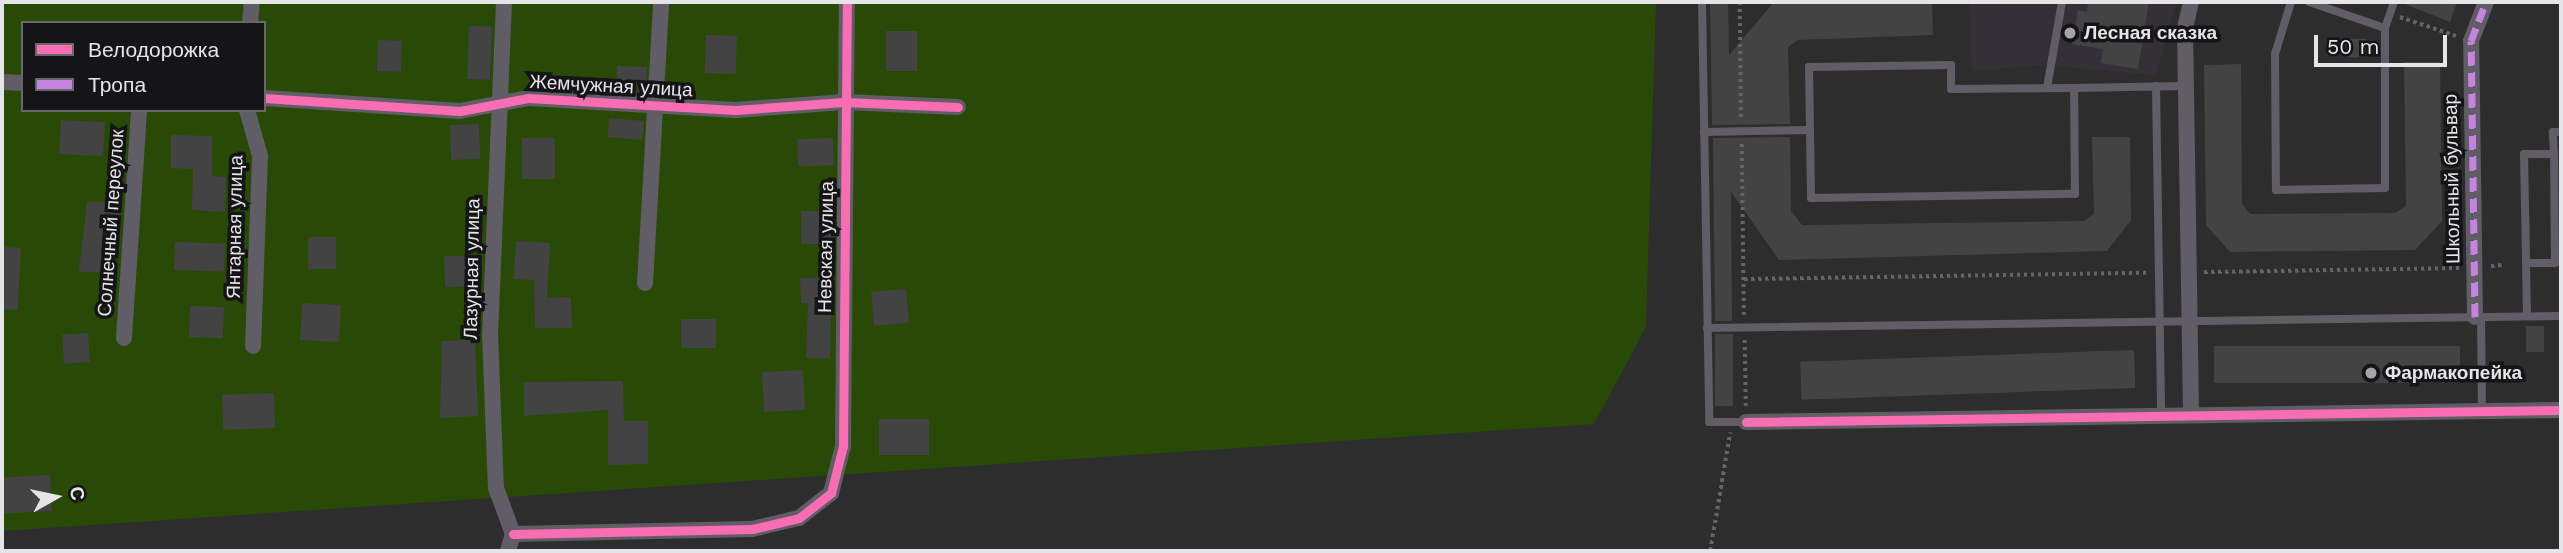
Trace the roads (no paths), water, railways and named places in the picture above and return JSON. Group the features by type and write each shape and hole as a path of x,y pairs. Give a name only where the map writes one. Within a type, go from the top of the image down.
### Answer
{"street":[{"path":"250,21 252,2"},
{"name":"Лазурная улица","path":"504,2 490,332 496,488 513,534"},
{"path":"645,283 658,106 661,2"},
{"name":"Невская улица","path":"513,534 752,529 799,518 831,493 843,446 847,2"},
{"path":"2191,2 2186,86 2191,415"},
{"name":"Школьный бульвар","path":"2478,317 2474,268 2471,41 2486,2"},
{"path":"2,82 21,83"},
{"name":"Жемчужная улица","path":"266,98 460,111 528,98 758,110 844,102 958,107"},
{"name":"Солнечный переулок","path":"124,338 139,112"},
{"name":"Янтарная улица","path":"248,112 260,156 253,346"},
{"path":"1741,422 2561,410"},
{"path":"508,551 513,534"}],"lane":[{"path":"1702,2 1709,422 1741,422"},
{"path":"2047,88 2063,2"},
{"path":"2291,2 2275,54 2276,190 2385,188 2385,27 2394,2"},
{"path":"2309,2 2385,27"},
{"path":"2074,88 2075,194 1811,198 1810,67 1951,65 1951,89 2186,86"},
{"path":"2156,86 2161,416"},
{"path":"1704,132 1810,130"},
{"path":"2526,263 2555,263 2558,191 2553,132 2561,132"},
{"path":"2527,316 2524,154 2554,154"},
{"path":"1707,328 2561,316"},
{"path":"2478,317 2482,411"}],"place":[{"name":"Лесная сказка","path":"2070,33"},
{"name":"Фармакопейка","path":"2371,373"}]}
